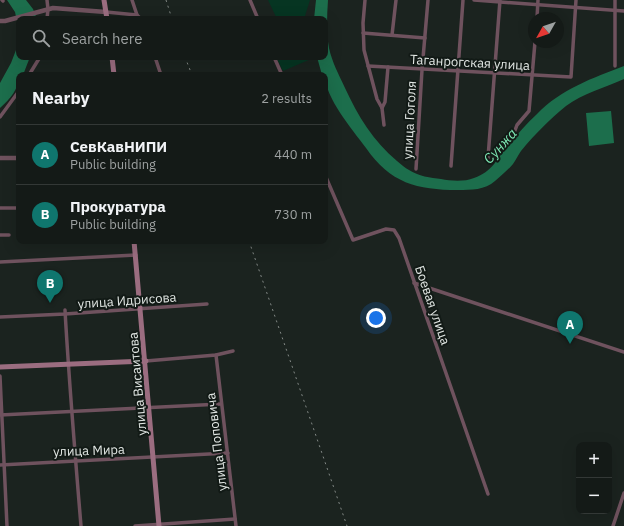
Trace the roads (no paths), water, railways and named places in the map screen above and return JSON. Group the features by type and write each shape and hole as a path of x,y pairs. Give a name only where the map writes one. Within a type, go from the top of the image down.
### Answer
{"main road":[{"path":"104,0 107,16"},
{"path":"112,60 114,72"},
{"name":"улица Висаитова","path":"134,244 146,361 159,525"},
{"path":"0,367 146,361"}],"street":[{"path":"46,0 48,9 47,16"},
{"path":"22,16 48,9 60,8 137,15 132,0"},
{"path":"250,0 257,16"},
{"path":"366,0 363,33 364,50 377,99 382,108 384,126"},
{"path":"392,35 396,0"},
{"name":"улица Гоголя","path":"416,169 428,0"},
{"path":"451,166 463,0"},
{"path":"474,0 538,2 576,8 624,11"},
{"path":"576,0 576,8"},
{"path":"615,0 615,66"},
{"path":"488,158 500,1"},
{"path":"537,12 538,2"},
{"name":"Таганрогская улица","path":"368,66 571,77 576,8"},
{"path":"3,21 16,18"},
{"path":"363,33 426,38"},
{"path":"514,133 517,125 529,111 534,48"},
{"path":"31,72 38,60"},
{"path":"156,60 160,72"},
{"path":"275,60 281,72"},
{"path":"382,108 385,102 388,67"},
{"path":"0,117 16,97"},
{"path":"0,158 16,158"},
{"name":"Боевая улица","path":"328,182 353,240 386,229 394,230 399,238 488,494"},
{"path":"0,208 16,208"},
{"path":"0,235 10,235"},
{"path":"0,262 136,255"},
{"path":"414,283 624,352"},
{"name":"улица Идрисова","path":"0,317 206,304"},
{"path":"65,312 71,412 81,526"},
{"path":"146,361 216,355 233,351"},
{"name":"улица Поповича","path":"216,355 236,526"},
{"path":"0,376 7,526"},
{"path":"1,415 221,404"},
{"name":"улица Мира","path":"0,465 228,453"},
{"path":"613,526 624,493"},
{"path":"135,526 235,519"}],"railway":[{"path":"166,0 171,16"},
{"path":"186,60 191,72"},
{"path":"250,244 347,526"}],"place":[{"name":"Прокуратура","path":"50,303"},
{"name":"СевКавНИПИ","path":"570,344"}],"water label":[{"name":"Сунжа","path":"500,146"}]}
